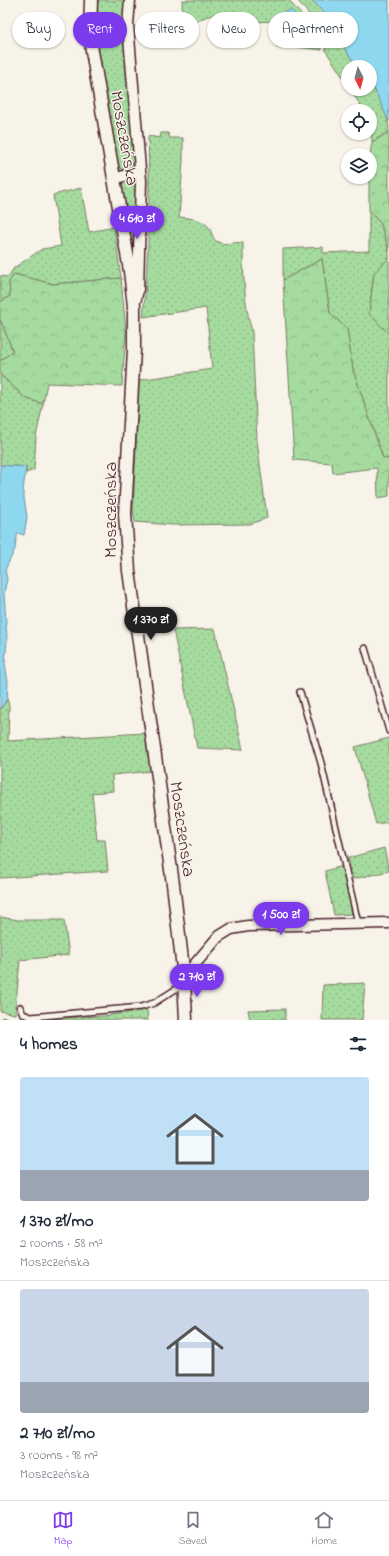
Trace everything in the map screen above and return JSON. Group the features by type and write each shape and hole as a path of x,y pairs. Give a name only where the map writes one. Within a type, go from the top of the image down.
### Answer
{"street":[{"name":"Moszczeńska","path":"91,0 90,33 92,51 130,271 134,306 134,350 125,514 128,557 184,982 186,1020"},
{"path":"130,0 128,25 140,171 138,289 134,306"},
{"path":"114,179 140,171"},
{"path":"184,982 218,937 231,929 248,926 389,923"}],"lane":[{"path":"365,648 389,731"},
{"path":"300,692 322,762 358,923"},
{"path":"20,1007 23,1014 31,1017 131,1008 154,1003 184,982"}],"green space":[{"path":"98,0 126,0 127,12 97,12"},
{"path":"182,0 289,0 299,12 268,12 268,21 260,22 260,12 207,12 207,16 199,20 199,12 182,12"},
{"path":"297,0 312,0 324,12 307,12"},
{"path":"127,17 135,157 131,168 124,170 119,168 116,161 98,48 127,48"},
{"path":"305,48 322,48 322,50"},
{"path":"325,48 345,48 352,60 341,60 341,74"},
{"path":"377,94 384,107 388,120 389,132 377,139 377,104 360,104 354,96 377,96"},
{"path":"389,132 389,251 381,224 369,211 369,184 377,184 377,148 371,148 372,142"},
{"path":"161,133 168,133 170,138 183,138 179,217 201,221 208,226 214,238 218,242 224,244 243,243 246,299 252,332 257,441 267,518 250,524 172,525 135,522 133,511 139,380 212,369 206,308 143,317 147,272 149,181 148,136 160,138"},
{"path":"130,180 137,186 135,239 133,241 130,237 120,188 122,183"},
{"path":"81,188 89,232 114,227 121,278 53,284 14,274 9,282 10,296 0,302 0,276 8,277 14,268 42,249 61,246 53,195"},
{"path":"369,211 381,224 389,251 389,258 374,273 369,313 389,334 389,459 383,458 353,370 347,329 330,313 322,259 283,280 283,249 323,247 323,253 369,251"},
{"path":"389,258 389,334 369,314 374,273"},
{"path":"322,259 330,313 347,329 353,370 383,458 389,459 389,496 378,498 377,468 333,473 332,463 294,460 283,280"},
{"path":"14,274 53,284 121,278 126,331 122,386 47,383 43,404 25,398 0,374 0,361 13,351 0,319 0,302 10,296 9,282"},
{"path":"0,319 13,351 0,361"},
{"path":"0,374 25,398 43,404 36,437 34,470 26,473 26,467 0,465"},
{"path":"215,629 243,750 197,748 173,630"},
{"path":"7,699 9,705 8,741 145,733 152,771 112,775 113,791 92,793 97,840 105,840 108,871 0,878 0,710"},
{"path":"389,738 389,822 376,824 355,747"},
{"path":"384,848 389,871 353,879 348,858"},
{"path":"343,866 352,914 334,915 325,871"},
{"path":"0,917 19,920 64,920 69,955 20,960 15,1014 0,1011"},
{"path":"365,983 362,1020 322,1020 323,985"},
{"path":"285,1009 285,1020 250,1020 248,1010"},
{"path":"147,1010 148,1020 15,1020 104,1016"},
{"path":"2,1017 15,1020 0,1020"}],"water":[{"path":"312,0 389,0 389,122 377,95 377,60 352,60 345,48 358,48 358,12 323,12"},
{"path":"0,465 26,467 23,491 27,517 24,535 18,533 15,549 5,570 7,579 4,593 7,639 5,664 8,682 7,699 0,710"}]}
